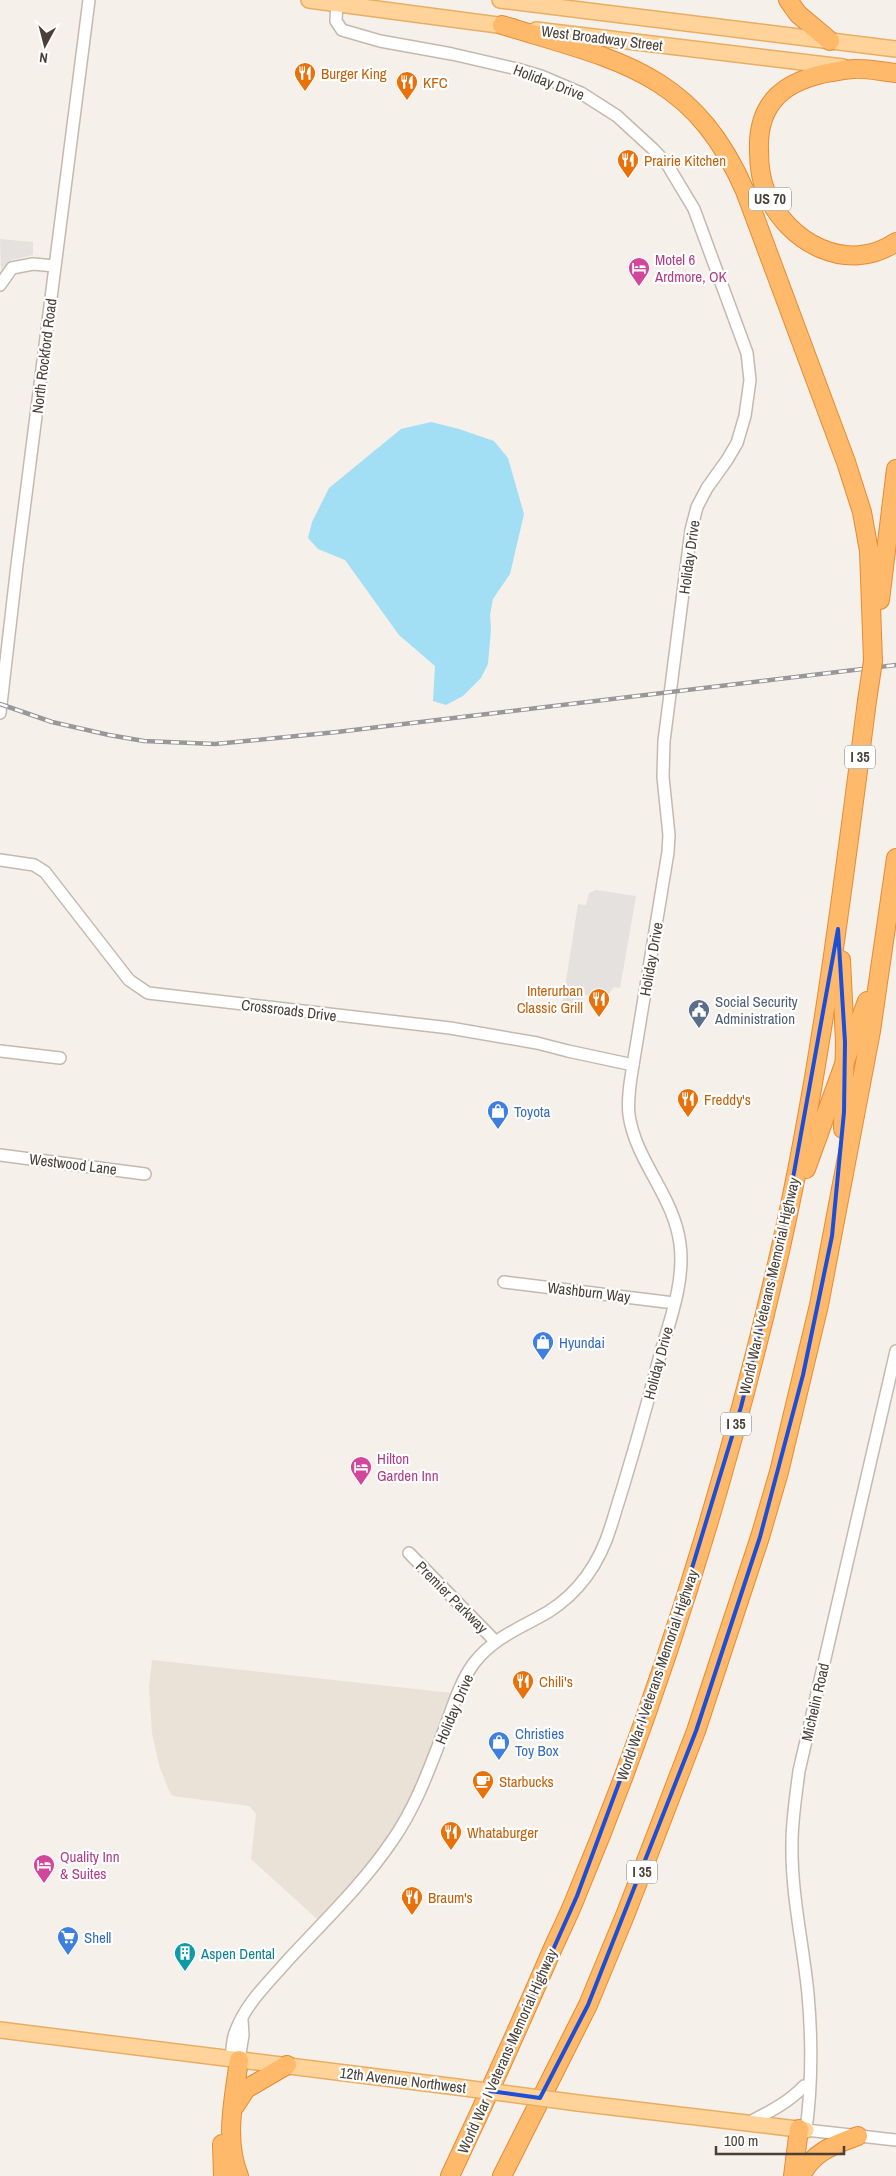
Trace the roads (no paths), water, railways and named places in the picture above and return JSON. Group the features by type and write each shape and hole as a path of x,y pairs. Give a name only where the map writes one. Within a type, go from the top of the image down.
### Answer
{"highway":[{"path":"788,0 798,14 830,42"},
{"path":"502,25 602,56 650,77 679,98 718,139 745,191 856,492 869,551 873,634"},
{"name":"West Broadway Street","path":"855,68 896,73"},
{"name":"US 70","path":"855,68 802,79 783,89 775,97 764,116 760,130 761,174 766,192 783,219 798,233 824,250 845,256 865,256 883,250 896,242"},
{"name":"World War I Veterans Memorial Highway","path":"450,2176 499,2074 577,1896 632,1754 661,1670 720,1480 780,1250 821,1041 838,929 872,661 873,634 896,469"},
{"name":"I 35","path":"502,2176 588,2005 663,1819 699,1722 779,1472 819,1305 871,1031 896,858"},
{"path":"832,1236 842,1155 845,1062 838,929"},
{"path":"780,1250 810,1156 884,948"},
{"path":"235,2060 231,2144 239,2176"},
{"path":"223,2176 223,2125 235,2060"},
{"path":"232,2113 246,2089 287,2065"},
{"path":"793,2176 802,2129"},
{"path":"801,2176 802,2129"},
{"path":"801,2176 807,2164 824,2150 858,2136"},
{"path":"512,2176 518,2143"}],"main road":[{"name":"West Broadway Street","path":"309,0 855,68"},
{"name":"West Broadway Street","path":"500,0 896,49"},
{"name":"12th Avenue Northwest","path":"0,2030 287,2065 578,2104 802,2129"}],"street":[{"name":"North Rockford Road","path":"0,713 89,0"},
{"name":"Holiday Drive","path":"235,2060 234,2034 258,1993 366,1874 392,1842 419,1792 458,1691 474,1663 495,1641 560,1603 585,1579 596,1564 607,1541 633,1456 674,1303 680,1269 680,1246 671,1210 633,1131 629,1114 629,1093 633,1065 670,835 663,777 664,741 691,530 700,500 706,488 732,453 742,429 750,380 747,353 694,209 667,164 638,133 592,98 541,76 488,62 350,34 338,27 336,2"},
{"path":"0,285 12,268 33,264 56,266"},
{"name":"Crossroads Drive","path":"0,860 34,865 45,872 129,980 148,993 460,1030 537,1043 633,1065"},
{"path":"0,1051 60,1058"},
{"name":"Westwood Lane","path":"0,1155 145,1174"},
{"name":"Washburn Way","path":"504,1282 674,1303"},
{"name":"Michelin Road","path":"802,2129 811,2088 808,1993 793,1875 794,1809 799,1772 812,1712 896,1351"},
{"name":"Premier Parkway","path":"409,1554 495,1641"},
{"name":"Michelin Road","path":"802,2129 804,2086 810,2059"},
{"path":"747,2123 777,2109 793,2098 804,2086"},
{"name":"12th Avenue Northwest","path":"802,2129 896,2140"}],"water":[{"path":"431,422 494,441 508,458 524,514 510,574 493,599 490,615 491,629 488,664 481,678 463,696 446,705 433,701 435,666 399,635 345,560 318,549 308,538 312,522 329,488 401,429"}],"railway":[{"path":"0,704 52,722 109,735 144,741 215,744 337,732 896,665"}],"place":[{"name":"Burger King","path":"305,92"},
{"name":"KFC","path":"407,101"},
{"name":"Prairie Kitchen","path":"628,179"},
{"name":"Motel 6 Ardmore, OK","path":"639,287"},
{"name":"Interurban Classic Grill","path":"599,1018"},
{"name":"Social Security Administration","path":"699,1029"},
{"name":"Freddy's","path":"688,1118"},
{"name":"Toyota","path":"498,1130"},
{"name":"Hyundai","path":"543,1361"},
{"name":"Hilton Garden Inn","path":"361,1486"},
{"name":"Chili's","path":"523,1700"},
{"name":"Christies Toy Box","path":"499,1761"},
{"name":"Starbucks","path":"483,1800"},
{"name":"Whataburger","path":"451,1851"},
{"name":"Quality Inn & Suites","path":"44,1884"},
{"name":"Braum's","path":"412,1916"},
{"name":"Shell","path":"68,1956"},
{"name":"Aspen Dental","path":"185,1972"}]}
